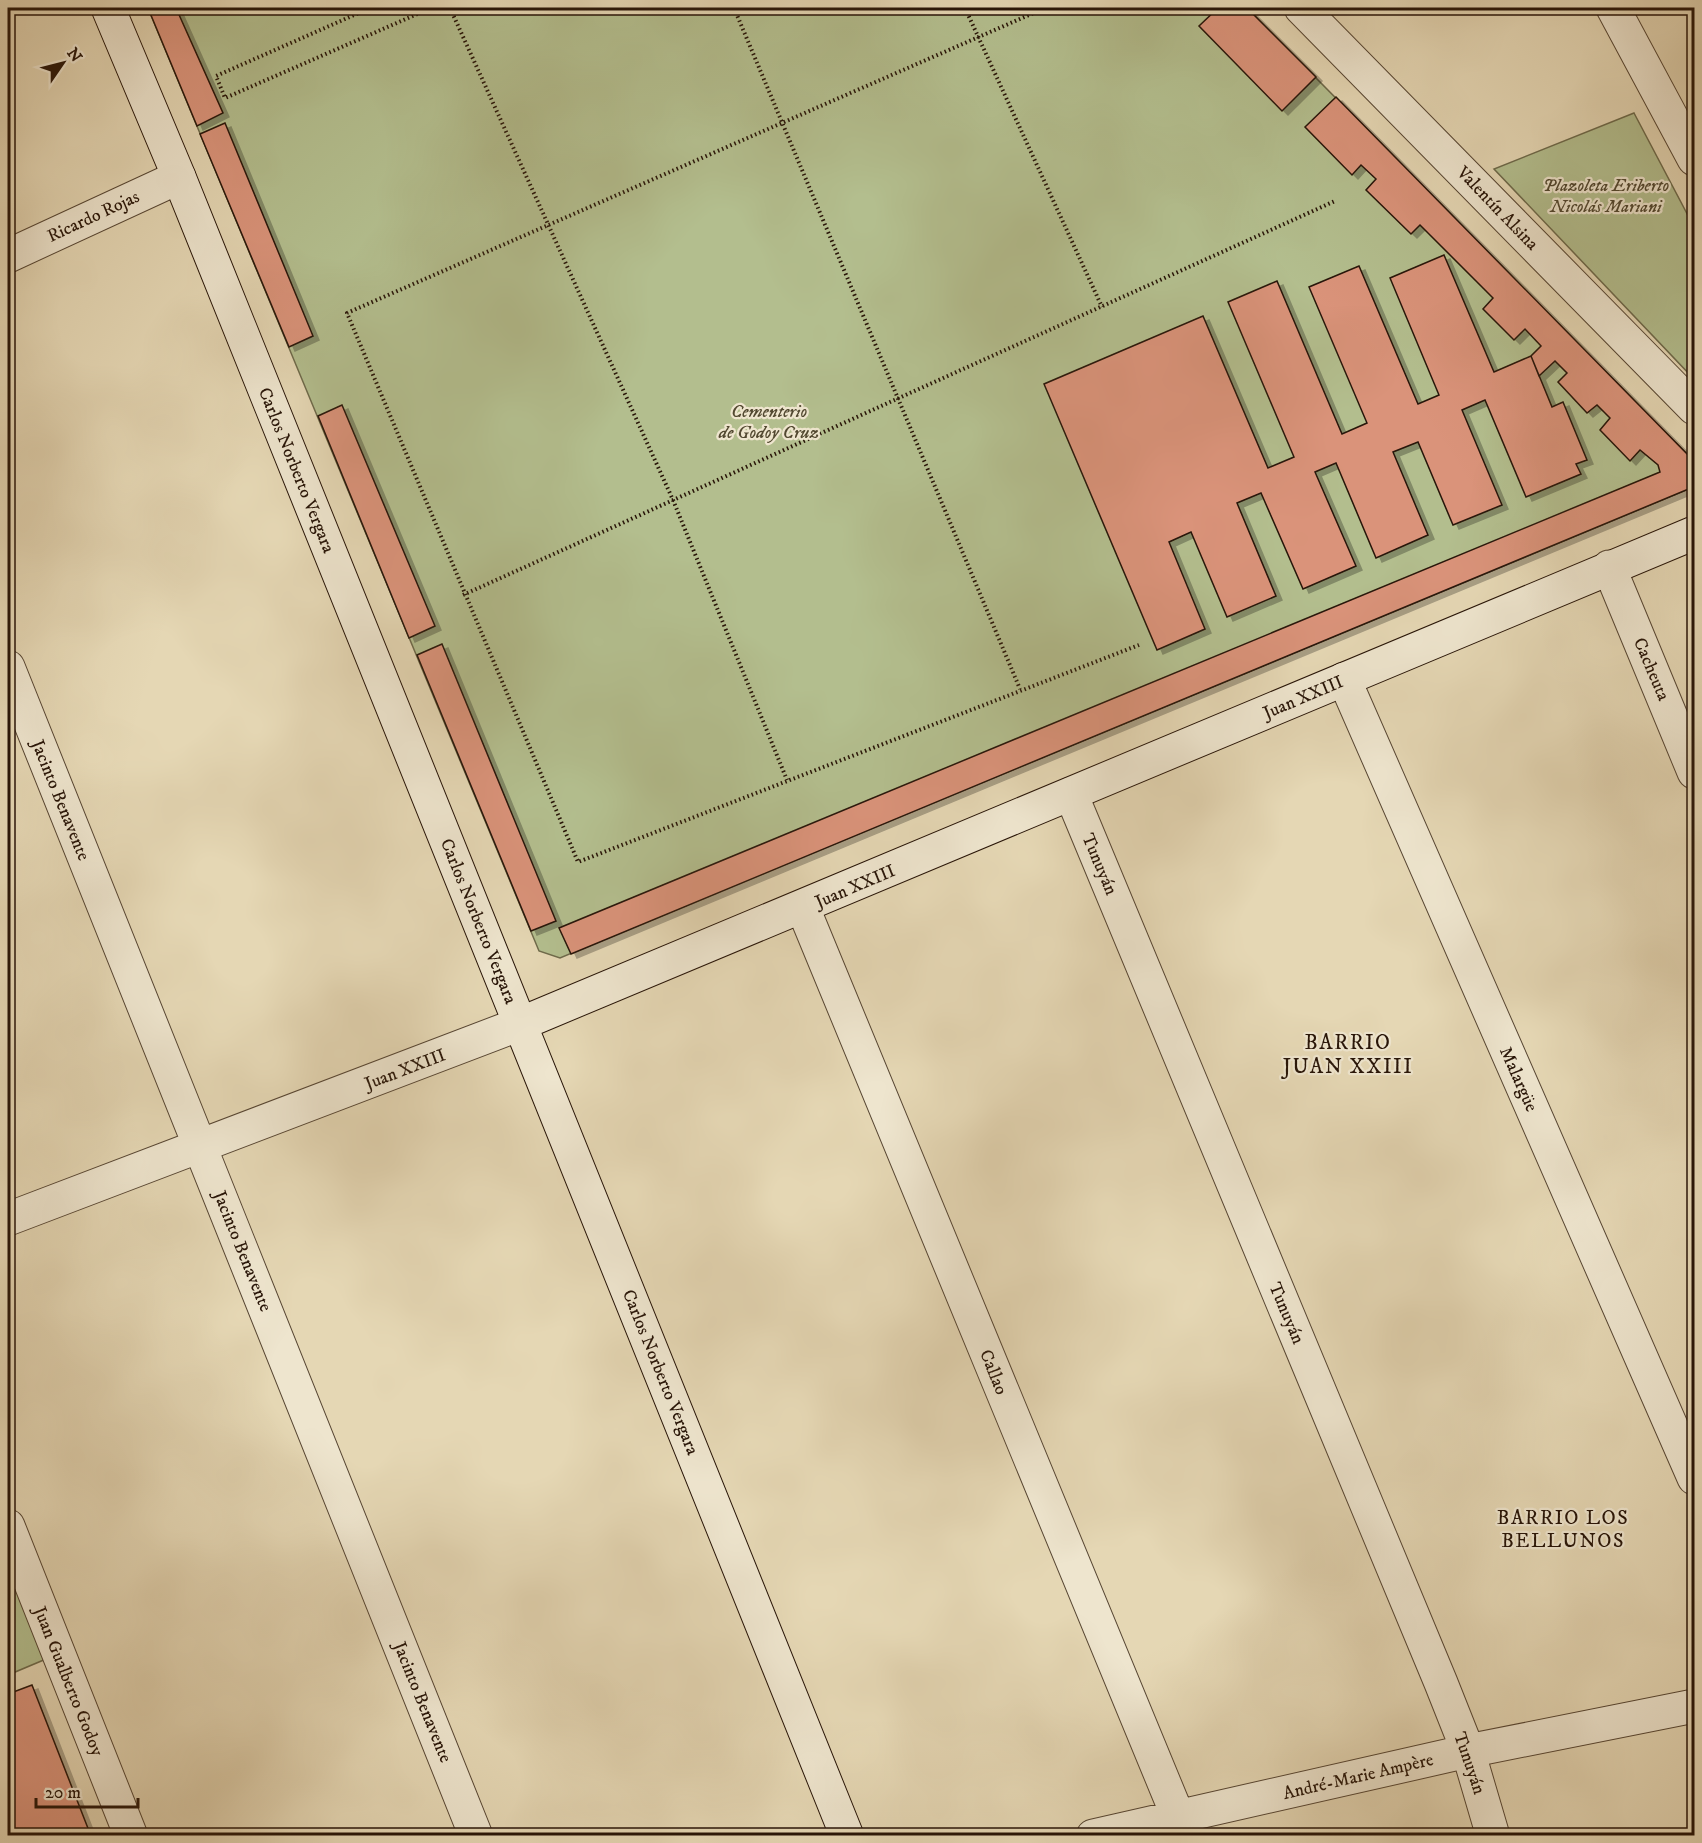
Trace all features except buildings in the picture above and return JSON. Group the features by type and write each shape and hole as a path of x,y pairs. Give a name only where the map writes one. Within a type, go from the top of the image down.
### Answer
{"street":[{"name":"Carlos Norberto Vergara","path":"108,8 179,177 847,1836"},
{"name":"Valentín Alsina","path":"1301,8 1695,408"},
{"path":"1612,8 1695,159"},
{"name":"Ricardo Rojas","path":"8,256 179,177"},
{"name":"Juan XXIII","path":"8,1219 520,1024 803,908 1609,567 1695,533"},
{"name":"Cacheuta","path":"1609,567 1695,772"},
{"name":"Jacinto Benavente","path":"8,667 476,1836"},
{"name":"Malargüe","path":"1344,679 1695,1478"},
{"name":"Tunuyán","path":"1071,794 1467,1751 1492,1836"},
{"name":"Callao","path":"803,908 1182,1826"},
{"name":"Juan Gualberto Godoy","path":"8,1526 130,1836"},
{"name":"André-Marie Ampère","path":"1093,1836 1182,1826 1467,1751 1695,1706"}],"path":[{"path":"370,8 216,76 225,98 431,8"},
{"path":"450,8 673,500 787,780"},
{"path":"734,8 1020,689"},
{"path":"965,8 1102,307"},
{"path":"1045,8 347,313 463,594 578,862 1020,689 1139,645"},
{"path":"463,594 1335,201"}],"green space":[{"name":"Cementerio de Godoy Cruz","path":"148,8 1247,8 1692,459 1691,488 560,958 539,951"},
{"name":"Plazoleta Eriberto Nicolás Mariani","path":"1634,113 1694,227 1694,379 1494,169"},
{"path":"8,1571 46,1659 8,1675"}],"district":[{"name":"BARRIO JUAN XXIII","path":"1348,1054"},
{"name":"BARRIO LOS BELLUNOS","path":"1563,1528"}]}
